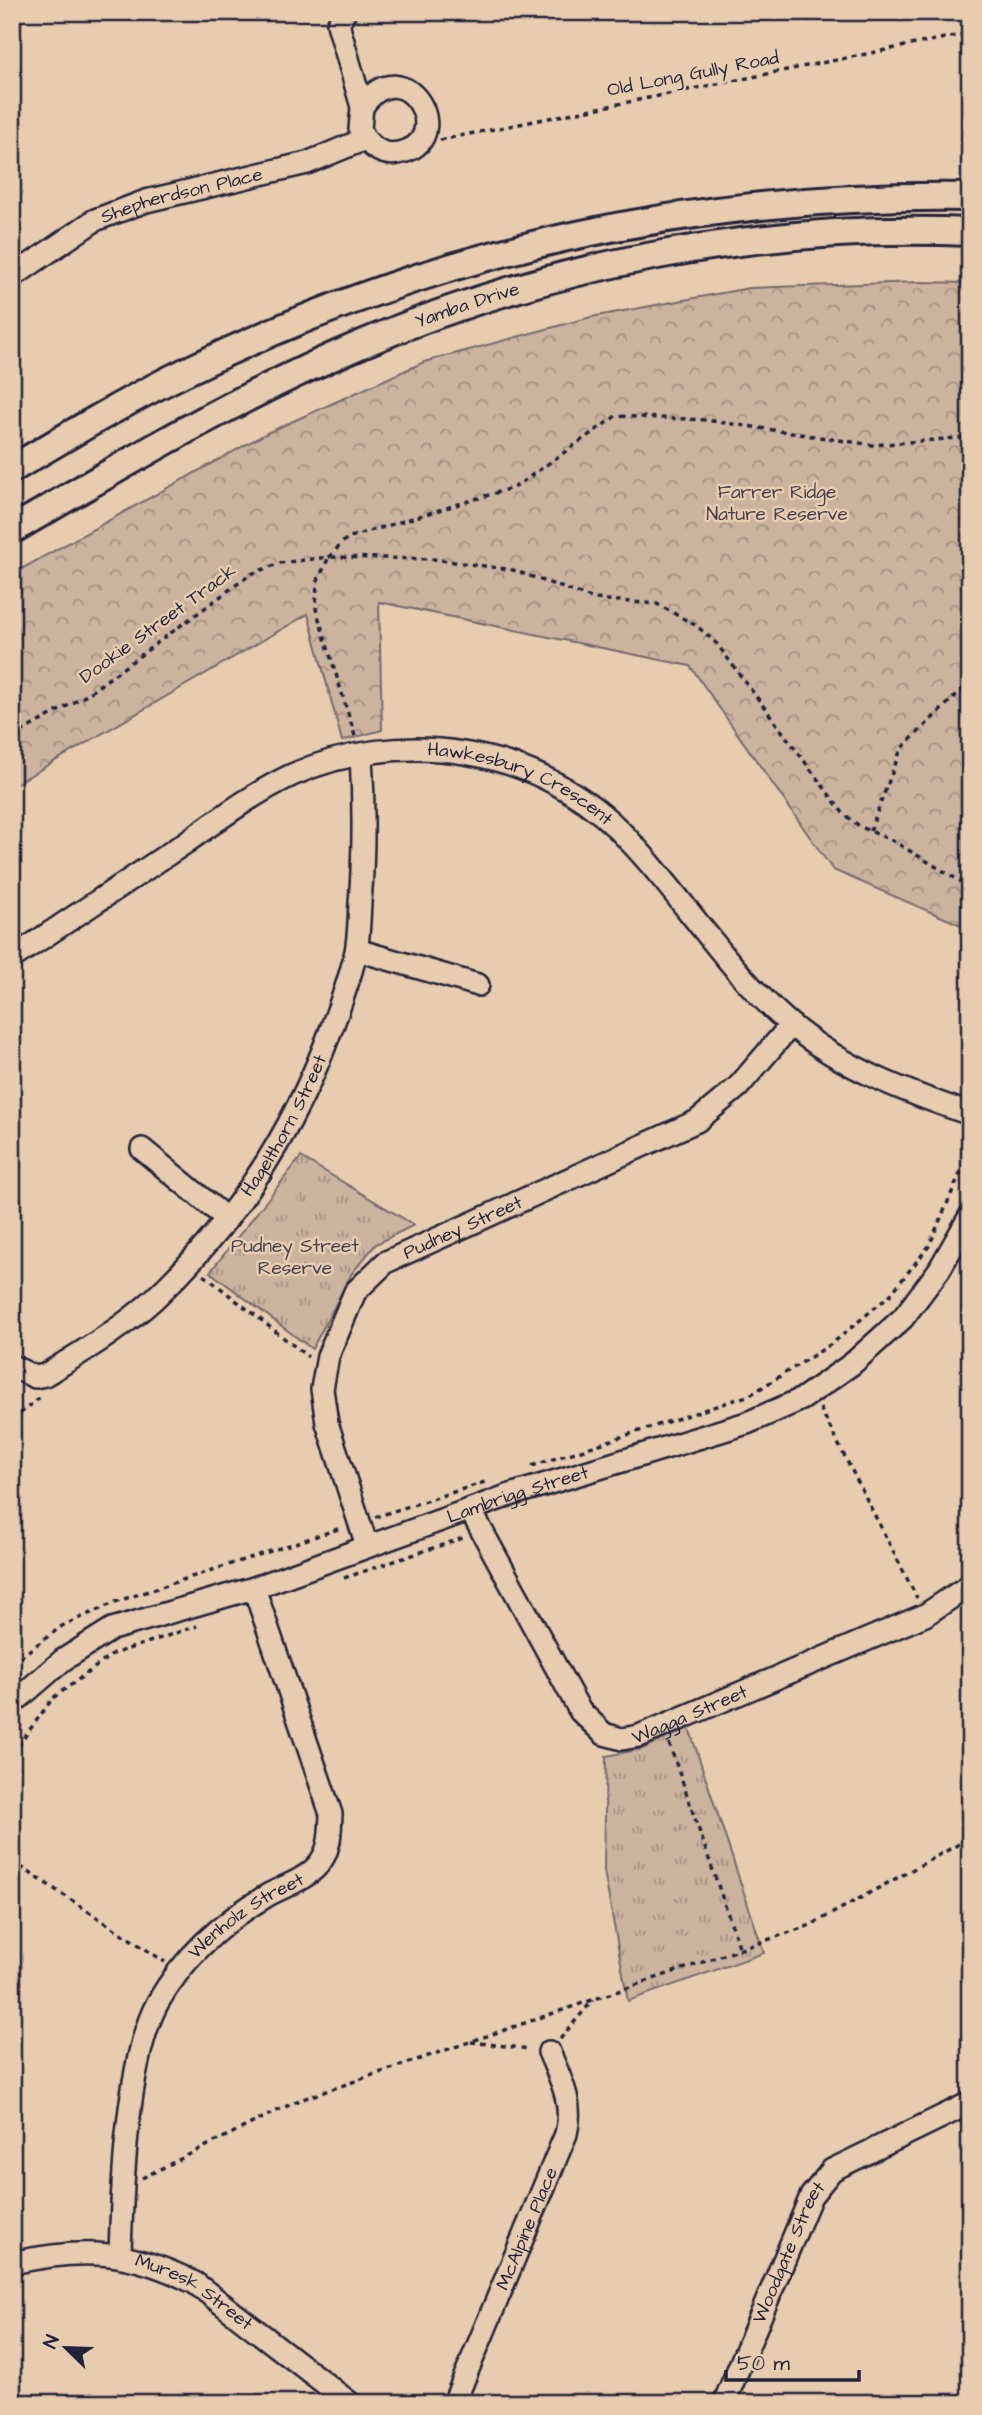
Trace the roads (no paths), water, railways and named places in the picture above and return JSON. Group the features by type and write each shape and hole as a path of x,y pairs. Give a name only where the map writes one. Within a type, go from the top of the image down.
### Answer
{"main road":[{"name":"Yamba Drive","path":"12,468 110,411 260,338 336,306 489,256 605,228 738,206 885,196 970,197"},
{"name":"Yamba Drive","path":"12,530 216,413 292,375 363,343 502,293 655,256 735,244 844,234 970,232"}],"street":[{"path":"345,12 338,24 362,107 360,129 365,139 377,150 394,154 412,148 424,134 426,115 417,97 410,91 389,87 378,90 362,107"},
{"name":"Shepherdson Place","path":"12,277 95,220 146,201 307,163 365,139"},
{"name":"Hawkesbury Crescent","path":"12,958 271,786 325,762 393,749 443,748 503,762 569,790 618,828 738,971 791,1025 874,1078 970,1114"},
{"name":"Hagelthorn Street","path":"12,1366 34,1377 45,1375 129,1320 195,1258 268,1163 288,1129 318,1064 357,950 363,865 361,755"},
{"path":"357,950 478,985"},
{"name":"Pudney Street","path":"359,1549 327,1423 322,1389 323,1369 355,1292 386,1262 697,1121 738,1087 791,1025"},
{"path":"142,1149 227,1219"},
{"name":"Lambrigg Street","path":"12,1704 63,1660 112,1629 254,1588 507,1496 747,1423 812,1391 852,1364 903,1318 939,1270 970,1216"},
{"name":"Wagga Street","path":"471,1511 580,1711 604,1734 622,1739 663,1726 925,1615 970,1585"},
{"name":"Wenholz Street","path":"120,2254 123,2188 139,2058 157,2004 178,1970 205,1940 230,1919 305,1876 318,1865 327,1851 331,1814 254,1588"},
{"name":"McAlpine Place","path":"454,2403 566,2134 571,2115 568,2100 549,2052"},
{"name":"Woodgate Street","path":"724,2403 811,2196 821,2181 832,2170 970,2103"},
{"name":"Muresk Street","path":"12,2263 61,2253 120,2254 170,2270 195,2283 350,2403"}],"park label":[{"name":"Farrer Ridge Nature Reserve","path":"777,503"},
{"name":"Pudney Street Reserve","path":"295,1257"}]}
